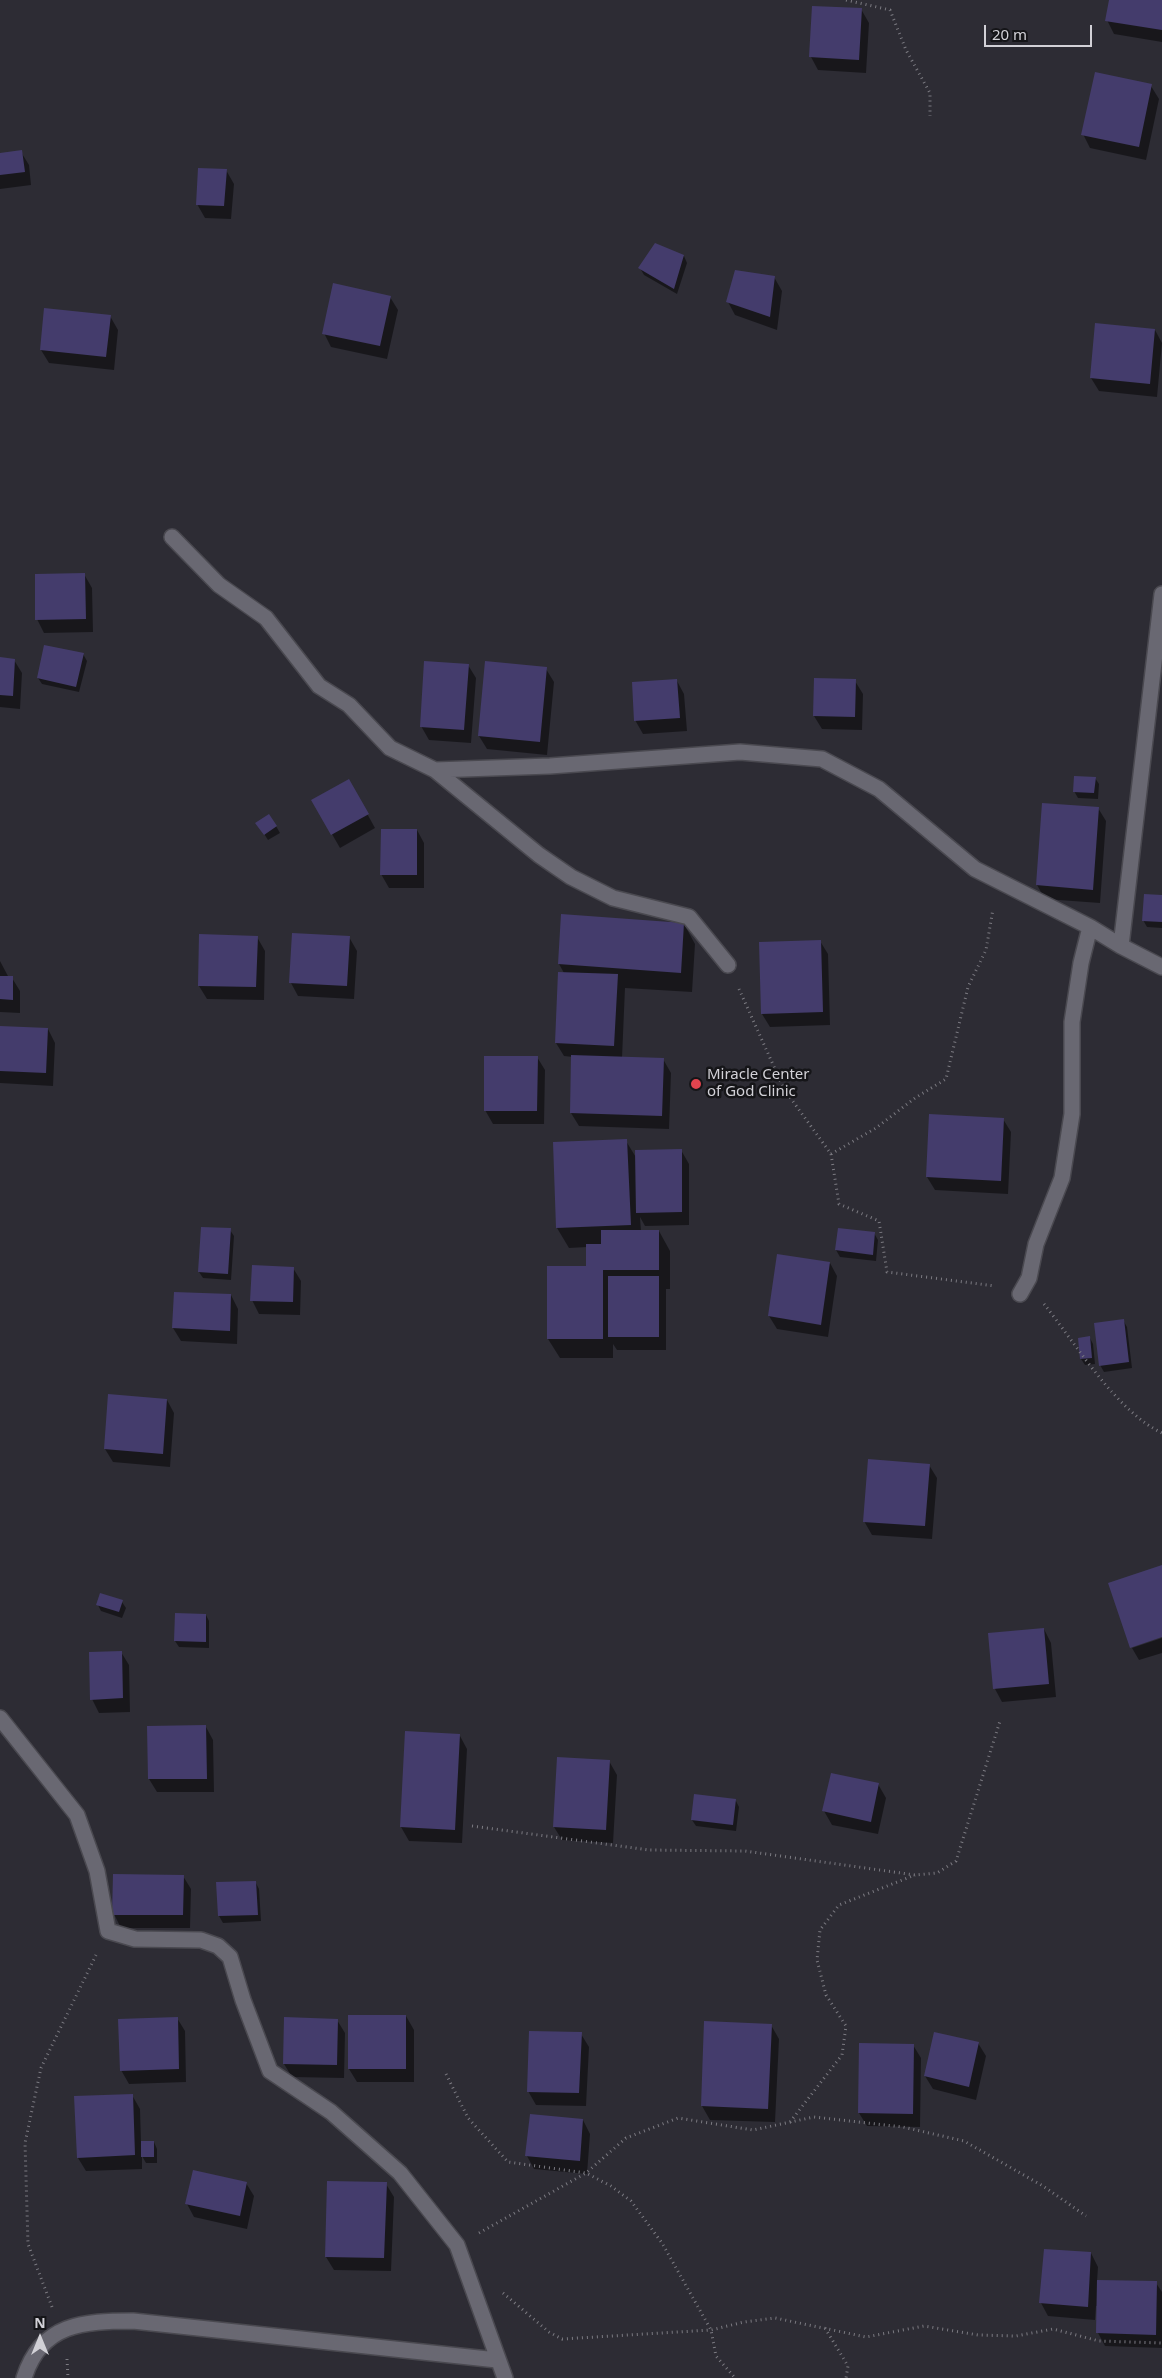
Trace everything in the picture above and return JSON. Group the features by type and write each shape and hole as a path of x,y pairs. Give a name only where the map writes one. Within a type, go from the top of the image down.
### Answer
{"street":[{"path":"172,537 219,585 266,618 319,686 349,705 390,748 435,770 539,855 572,876 613,898 689,917 728,965"},
{"path":"1121,946 1162,594"},
{"path":"435,770 550,766 740,752 822,759 879,789 975,869 1162,966"},
{"path":"1020,1294 1029,1278 1036,1244 1062,1178 1072,1114 1072,1022 1081,963 1090,927"},
{"path":"0,1718 77,1815 97,1871 108,1931 134,1939 201,1940 218,1946 230,1957 243,2000 270,2071 331,2112 400,2173 457,2245 505,2378"},
{"path":"24,2378 28,2365 41,2344 60,2331 94,2321 133,2322 497,2360"}],"path":[{"path":"846,0 890,10 906,50 930,93 930,116"},
{"path":"832,1154 876,1128 915,1098 946,1079 968,987 986,950 994,912 991,894 975,869"},
{"path":"728,965 784,1089 832,1154 839,1204 879,1221 887,1272 964,1281 1002,1288 1044,1304 1112,1391 1146,1425 1162,1433"},
{"path":"472,1826 649,1850 745,1851 915,1875 937,1873 956,1861 1000,1721"},
{"path":"790,2122 842,2055 846,2026 826,1995 817,1960 820,1930 839,1905 915,1875"},
{"path":"68,2378 68,2359 60,2331 28,2244 25,2143 41,2068 108,1931"},
{"path":"446,2074 468,2118 508,2162 586,2173 611,2186 631,2201 662,2243 711,2330 716,2356 735,2378"},
{"path":"457,2245 586,2173 626,2138 678,2118 753,2130 814,2117 903,2127 964,2141 1019,2172 1086,2216"},
{"path":"497,2286 549,2332 562,2339 711,2330 744,2322 775,2318 866,2337 924,2326 978,2335 1016,2336 1053,2329 1099,2341 1162,2343"},
{"path":"825,2328 848,2366 846,2378"}],"building":[{"path":"1109,0 1162,0 1162,30 1105,21"},
{"path":"812,6 862,8 859,60 809,57"},
{"path":"1095,72 1152,84 1139,147 1081,135"},
{"path":"22,150 25,172 0,175 0,153"},
{"path":"198,168 227,169 224,206 196,205"},
{"path":"655,243 684,255 674,289 638,268"},
{"path":"735,270 775,276 770,317 726,302"},
{"path":"333,283 391,296 380,346 322,334"},
{"path":"44,308 111,315 106,357 40,350"},
{"path":"1095,323 1155,329 1150,384 1090,378"},
{"path":"85,573 86,619 35,620 35,574"},
{"path":"44,645 84,653 76,687 37,678"},
{"path":"0,657 15,659 13,696 0,695"},
{"path":"424,661 469,664 464,730 420,727"},
{"path":"485,661 547,667 540,742 478,736"},
{"path":"814,678 856,679 855,717 813,716"},
{"path":"677,679 680,718 634,721 632,682"},
{"path":"1074,776 1096,777 1094,793 1073,792"},
{"path":"349,779 369,814 331,835 311,800"},
{"path":"1042,803 1099,807 1093,890 1036,885"},
{"path":"269,814 277,826 264,835 255,823"},
{"path":"381,829 417,829 417,875 380,875"},
{"path":"1144,894 1162,895 1162,922 1142,921"},
{"path":"561,914 684,923 681,973 558,964"},
{"path":"292,933 350,936 347,986 289,983"},
{"path":"199,934 258,936 256,987 198,986"},
{"path":"821,940 823,1012 761,1014 759,942"},
{"path":"558,972 618,974 614,1046 555,1043"},
{"path":"0,976 13,976 13,1000 0,999"},
{"path":"0,1026 48,1028 46,1073 0,1071"},
{"name":"Miracle Center of God Clinic","path":"571,1055 664,1058 662,1116 570,1113"},
{"path":"484,1056 538,1056 537,1111 484,1111"},
{"path":"929,1114 1004,1118 1001,1181 926,1177"},
{"path":"627,1139 631,1225 556,1228 553,1142"},
{"path":"682,1149 682,1212 636,1213 635,1150"},
{"path":"201,1227 231,1228 228,1274 198,1272"},
{"path":"838,1228 875,1232 873,1255 835,1250"},
{"path":"601,1230 659,1230 659,1270 603,1270 603,1339 547,1339 547,1266 586,1266 586,1244 601,1244"},
{"path":"777,1254 830,1262 821,1325 768,1316"},
{"path":"252,1265 294,1267 293,1302 250,1301"},
{"path":"608,1276 659,1276 659,1337 608,1337"},
{"path":"174,1292 231,1294 230,1331 172,1328"},
{"path":"1124,1319 1129,1362 1099,1366 1094,1323"},
{"path":"1090,1336 1092,1358 1080,1359 1078,1338"},
{"path":"108,1394 167,1399 163,1454 104,1449"},
{"path":"868,1459 930,1464 925,1526 863,1522"},
{"path":"1162,1565 1162,1637 1130,1648 1108,1583"},
{"path":"100,1593 123,1600 119,1612 96,1605"},
{"path":"175,1613 206,1614 206,1642 174,1641"},
{"path":"1044,1628 1049,1684 993,1689 988,1633"},
{"path":"122,1651 123,1698 90,1700 89,1652"},
{"path":"206,1725 207,1779 148,1779 147,1726"},
{"path":"405,1731 460,1734 455,1830 400,1827"},
{"path":"557,1757 610,1760 606,1830 553,1827"},
{"path":"831,1773 879,1783 871,1822 822,1811"},
{"path":"694,1794 736,1799 733,1825 691,1820"},
{"path":"113,1874 184,1875 183,1915 112,1915"},
{"path":"256,1881 258,1915 218,1916 216,1882"},
{"path":"348,2015 406,2015 406,2069 348,2069"},
{"path":"178,2017 179,2069 120,2071 118,2019"},
{"path":"284,2017 338,2019 337,2065 283,2064"},
{"path":"704,2021 772,2024 768,2109 701,2106"},
{"path":"529,2031 582,2032 579,2093 527,2092"},
{"path":"934,2032 979,2042 969,2087 924,2076"},
{"path":"859,2043 914,2044 913,2114 858,2113"},
{"path":"133,2094 135,2155 77,2158 74,2096"},
{"path":"530,2114 583,2119 580,2161 525,2156"},
{"path":"141,2141 154,2141 154,2157 141,2157"},
{"path":"193,2170 247,2182 240,2216 185,2204"},
{"path":"327,2181 387,2182 384,2258 325,2257"},
{"path":"1044,2249 1091,2252 1088,2307 1039,2303"},
{"path":"1097,2280 1157,2281 1156,2335 1096,2333"}],"place":[{"name":"Miracle Center of God Clinic","path":"696,1084"}]}
